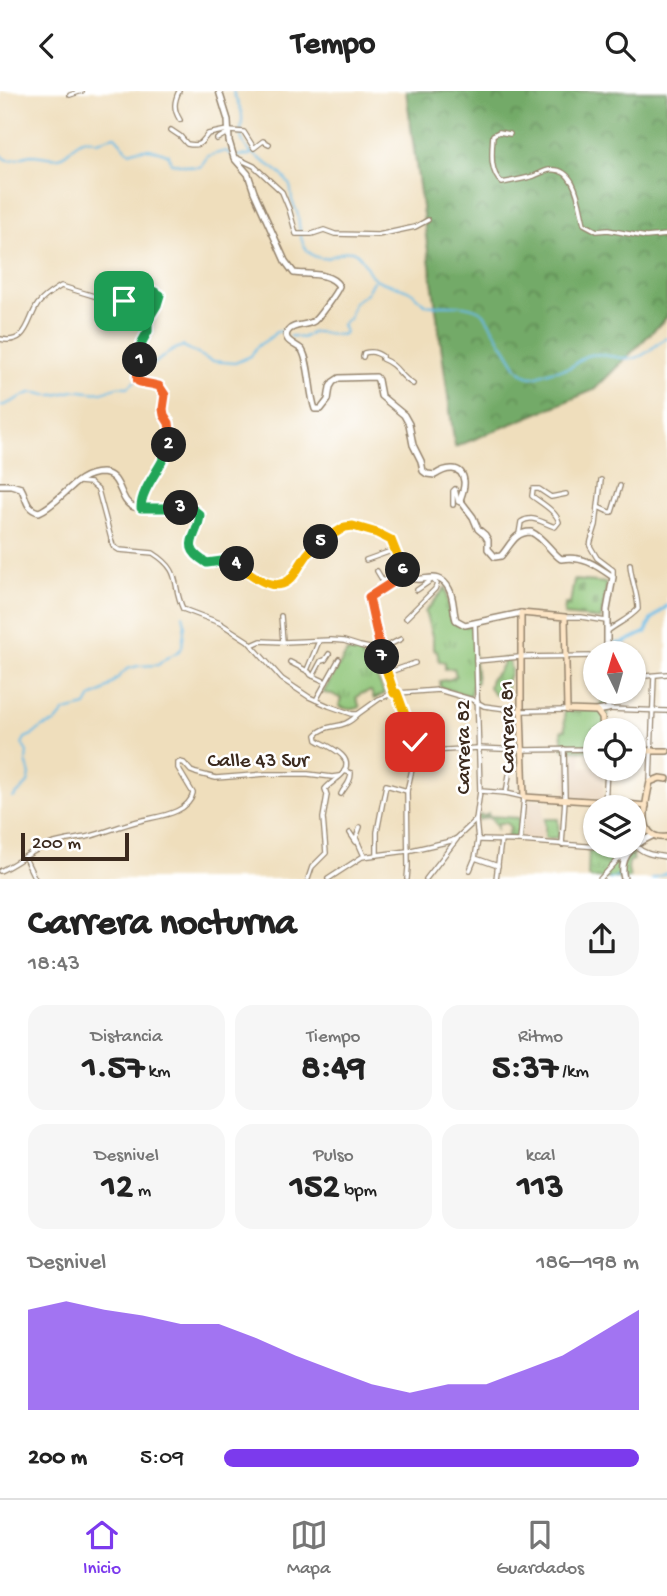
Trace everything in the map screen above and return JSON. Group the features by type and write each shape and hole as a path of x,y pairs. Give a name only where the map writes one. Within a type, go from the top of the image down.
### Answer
{"main road":[{"path":"521,613 565,617 567,710 597,712 602,718"},
{"name":"Carrera 81","path":"521,613 524,797"},
{"path":"646,751 667,751"},
{"path":"667,779 660,778 650,782 646,806 650,833 661,838 667,837"},
{"path":"524,797 583,801"}],"street":[{"path":"70,95 82,91"},
{"path":"179,91 174,102 180,120"},
{"path":"219,91 228,120 229,141 234,157 248,174 285,261 293,273 326,277 336,281 339,286 314,321 289,329 287,333 290,342 301,349 315,409 321,409 328,400 332,382 339,378 376,377 381,396 404,415 409,424 413,445 424,471 435,475 449,468 463,476 464,486 460,500 478,529 485,535 488,549 495,557 501,556 519,534 529,531 561,559 578,558 613,577"},
{"path":"171,130 185,142 195,145 213,132 229,131 242,132 254,148 265,141 269,144"},
{"path":"217,139 229,131"},
{"path":"510,134 499,132 493,135 493,169 496,178 502,183 547,170 563,172 568,175 575,188 584,224 597,231 608,230 646,237 667,235"},
{"path":"234,157 254,166 282,192 299,234 324,230 342,235 378,235 415,227 428,220"},
{"path":"0,339 11,340 23,334 41,300 61,286 124,301 153,291 160,295 148,320 148,331 142,342 139,369 135,376 138,381 161,388 166,397 163,409 171,438 169,449 142,499 141,508"},
{"path":"363,357 364,353 373,351 390,362 413,384"},
{"path":"0,485 21,488 27,506 39,513 86,476 106,474 114,478 130,505 197,512 200,515 191,540 192,548 207,563 232,561 266,583 275,585 289,580 313,548 342,528 353,526 391,540 405,574 416,580 442,580 449,588 456,620 465,625 521,613"},
{"path":"601,480 596,526 590,546 597,558 613,570 606,621 606,641"},
{"path":"76,482 90,483 97,490 113,546 153,553 173,569 183,609 220,623 252,645 282,679 299,691 316,701 358,714"},
{"path":"598,507 612,512 620,487"},
{"path":"519,534 521,522 528,518 555,527 559,523 558,518 532,496 533,489 536,488 551,497 566,494"},
{"path":"453,505 453,491 456,489 458,502 463,504"},
{"path":"366,560 395,550"},
{"path":"606,632 638,610 630,564"},
{"path":"377,571 386,586"},
{"path":"405,574 369,597 379,650 412,732 416,752 407,791 407,879"},
{"path":"417,590 434,578"},
{"path":"406,618 435,589 437,585 434,578"},
{"path":"281,616 283,642"},
{"path":"565,617 606,621"},
{"name":"Carrera 82","path":"470,870 478,840 476,820 480,791 475,623"},
{"path":"252,645 261,641 344,641 379,650 401,639"},
{"path":"307,670 319,641"},
{"path":"313,676 321,660 326,660 329,654"},
{"path":"476,661 583,656"},
{"path":"316,701 339,659"},
{"path":"290,662 326,682"},
{"path":"387,673 415,663"},
{"path":"646,676 667,674"},
{"path":"650,782 654,676"},
{"path":"308,879 312,867 326,853 323,818 327,795 325,789 344,771 345,762 334,749 317,740 316,733 326,728 345,725 379,699 396,693 439,690 484,706 521,711 567,710"},
{"path":"602,718 607,704"},
{"path":"597,712 667,711"},
{"path":"416,752 478,748 583,749"},
{"path":"562,845 564,749"},
{"name":"Calle 43 Sur","path":"0,871 49,844 91,836 181,808 189,802 193,793 178,768 180,762 191,771 216,778 258,774 339,776"},
{"path":"341,794 351,776 351,772 344,771"},
{"path":"506,793 509,775"},
{"path":"377,855 377,832 386,785 407,791"},
{"path":"480,791 524,797"},
{"name":"Carrera 81","path":"520,841 524,797"},
{"path":"426,879 457,838 476,820"},
{"path":"357,843 360,827"},
{"path":"350,833 364,856"},
{"path":"646,838 650,833"},
{"path":"328,879 364,856 407,851 457,838"},
{"path":"478,840 583,846"},
{"path":"501,841 496,878 502,879"},
{"path":"646,854 667,857"},
{"path":"25,858 35,879"},
{"path":"475,858 498,866"},
{"path":"600,879 623,858"},
{"path":"624,879 622,870 625,858"}],"shaded area":[{"path":"575,751 581,751 583,781 604,781 604,795 583,795 583,799 566,798 565,767 575,767"},
{"path":"524,799 544,800 542,843 520,841"}],"green space":[{"path":"406,91 667,91 667,317 594,390 455,447"},
{"path":"574,580 607,583 601,619 564,615 565,604 570,604"},
{"path":"446,587 450,620 457,625 471,625 477,682 472,685 470,696 440,687 440,681 456,676 454,668 445,669 445,662 439,661 437,651 433,649 433,639 425,612"},
{"path":"347,652 362,653 362,658 384,694 374,699 371,691 360,694 356,698 360,707 352,709 339,706 341,699 323,693"},
{"path":"502,659 509,660 511,672 506,693 495,695 489,687 491,678 504,662"},
{"path":"600,704 608,704 608,718 583,718 583,751 563,748 561,731 565,730 564,710 598,707"},
{"path":"488,813 489,816 519,818 518,838 507,837 511,829 507,823 498,823 497,828 489,817 478,820 479,815 485,816"},
{"path":"545,819 558,819 559,838 545,838"},
{"path":"589,858 633,858 629,862 630,878 590,878"}],"waterway":[{"path":"233,91 242,113 243,142 249,151 279,173 289,184 302,241 311,254 328,258 352,251 359,255 376,279 406,289 425,304 465,306 480,311 518,369 531,377 568,368 586,356 604,355 629,359 639,357 667,338"},
{"path":"0,154 9,160 31,155 53,158 64,155 79,141 98,142 115,136 129,152 154,150 169,155 171,163 193,167 200,167 208,156 226,151 231,155"},
{"path":"236,156 250,153"},
{"path":"290,336 302,338 313,332 342,335 345,332 342,325 349,319 354,302 366,294 373,281"},
{"path":"138,379 154,364 183,346 211,361 235,363 251,356 276,332 283,331"},
{"path":"0,406 31,393 51,395 74,391 99,392 128,387 135,381"},
{"path":"627,641 646,632 651,620 667,606"},
{"path":"13,798 28,783 30,775 26,761 27,752 22,744 25,738 42,727 55,723 65,711 86,706 91,697 104,691 127,669 158,665 179,651 185,623 183,615"},
{"path":"652,879 667,873"},
{"path":"610,879 619,875 622,877"}],"route":[{"path":"124,301 153,291 160,295 160,300 148,320 148,331 142,342 139,369 135,376 138,381 161,388 166,397 163,409 171,438 169,449 142,499 141,508 191,509 197,512 200,515 191,540 192,548 205,563 232,561 255,577 275,585 289,580 313,548 342,528 353,526 391,540 405,574 369,597 379,650 415,742"}]}
